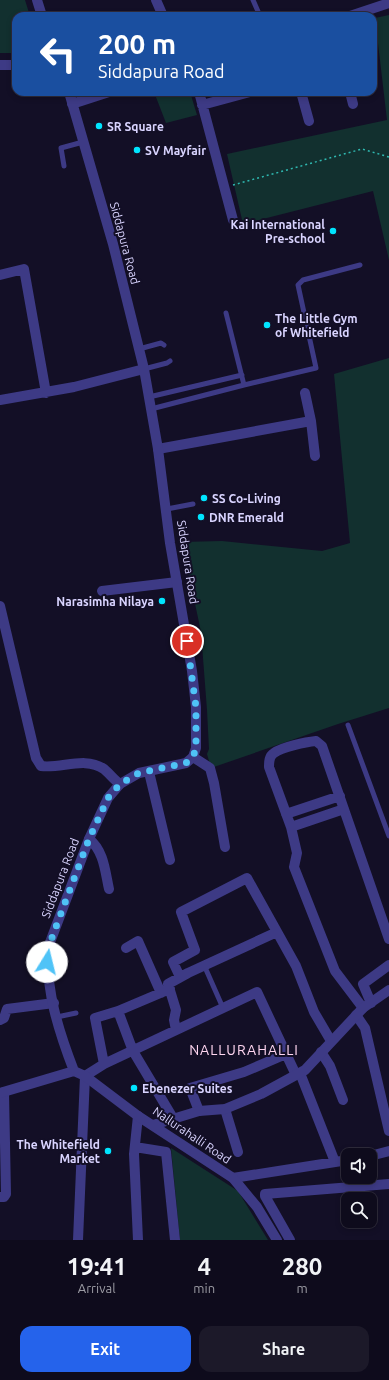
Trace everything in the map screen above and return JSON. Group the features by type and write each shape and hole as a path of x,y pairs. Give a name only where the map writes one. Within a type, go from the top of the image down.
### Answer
{"street":[{"path":"37,0 41,12"},
{"path":"156,0 161,12"},
{"path":"362,12 389,3"},
{"path":"0,65 12,65"},
{"name":"Siddapura Road","path":"69,96 114,250 144,369 158,449 177,582 192,671 196,707 196,748 193,757 186,763 139,773 120,784 108,798 89,839 49,946 47,962 48,979 57,1017 74,1071"},
{"path":"72,104 97,96"},
{"path":"200,96 232,220"},
{"path":"202,105 235,96"},
{"path":"302,96 309,121"},
{"path":"351,96 353,104"},
{"path":"0,275 24,269 46,392"},
{"path":"0,400 74,387 144,369"},
{"path":"305,393 316,456"},
{"path":"158,449 311,421"},
{"path":"102,591 177,582"},
{"path":"0,606 36,758 41,766 50,767 71,764 94,764 104,769 120,784"},
{"path":"364,1009 335,971 294,867 297,853 291,827 269,767 269,758 273,753 316,741 322,746 389,939"},
{"path":"193,757 210,768 225,847"},
{"path":"149,772 170,860"},
{"path":"286,814 340,796"},
{"path":"291,827 344,809"},
{"path":"89,839 97,845 100,852 109,889"},
{"path":"180,977 173,962 195,950 181,912 247,878 299,970 314,1012 331,1041"},
{"path":"166,991 168,984 180,977 277,932"},
{"path":"126,948 138,941 176,1010 174,1020 176,1030"},
{"path":"389,965 363,984 365,1028 389,1131"},
{"path":"153,1125 173,1118 199,1112 225,1110 261,1094 305,1070 331,1041 364,1009 389,990"},
{"path":"104,1064 95,1018 118,1011 166,991"},
{"path":"78,1240 85,1076 104,1064 257,992 286,1054 298,1074 335,1162"},
{"path":"0,1020 4,1018 7,1009 54,1003"},
{"path":"118,1011 133,1051 173,1118"},
{"path":"321,1052 330,1066 343,1100"},
{"path":"199,1112 190,1088 244,1072 286,1054"},
{"path":"0,1197 4,1197 6,1194 2,1093 74,1071"},
{"name":"Nallurahalli Road","path":"74,1071 85,1076 138,1116 233,1178 258,1207 277,1240"},
{"path":"225,1110 238,1152"},
{"path":"138,1116 135,1147 138,1240"},
{"path":"135,1147 166,1152 175,1240"},
{"path":"377,1154 389,1151"},
{"path":"233,1178 341,1161"},
{"path":"290,1240 265,1195 269,1193 389,1184"},
{"path":"258,1207 268,1202"}],"lane":[{"path":"253,0 258,12"},
{"path":"64,166 61,148 83,142"},
{"path":"151,409 316,368 297,289 298,285 303,280 360,265"},
{"path":"226,313 244,385"},
{"path":"139,349 161,343 164,345"},
{"path":"144,369 168,363 170,361"},
{"path":"149,397 242,375"},
{"path":"167,509 193,504"},
{"path":"348,725 389,836"},
{"path":"204,965 223,1008"},
{"path":"57,1017 76,1013"}],"path":[{"path":"224,187 362,149 389,157"}],"green space":[{"path":"0,0 25,0 29,12 12,12 12,53 0,53"},
{"path":"389,15 389,260 373,191 243,224 227,154 387,120 377,35 377,18"},
{"path":"156,96 191,96 197,115 166,123"},
{"path":"389,358 389,708 211,768 207,754 209,749 201,632 182,542 222,541 322,551 350,543 334,374"},
{"path":"171,1148 238,1191 268,1240 180,1240"}],"place":[{"name":"SR Square","path":"99,126"},
{"name":"SV Mayfair","path":"137,150"},
{"name":"Kai International Pre-school","path":"333,231"},
{"name":"The Little Gym of Whitefield","path":"267,325"},
{"name":"SS Co-Living","path":"204,498"},
{"name":"DNR Emerald","path":"201,517"},
{"name":"Narasimha Nilaya","path":"162,601"},
{"name":"Ebenezer Suites","path":"134,1088"},
{"name":"The Whitefield Market","path":"108,1151"}],"district":[{"name":"NALLURAHALLI","path":"244,1050"}],"route":[{"path":"47,962 49,946 54,932 89,839 108,798 120,784 139,773 186,763 193,757 196,748 196,707 187,641"}]}
